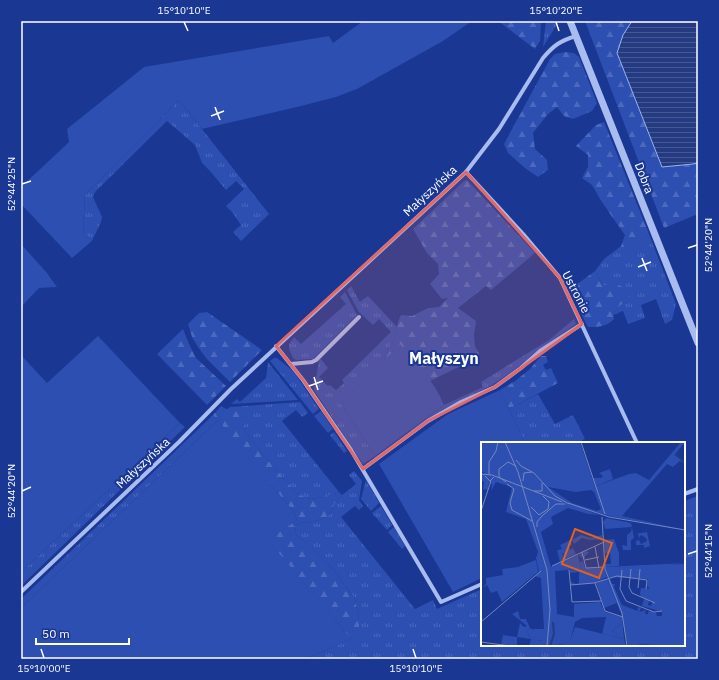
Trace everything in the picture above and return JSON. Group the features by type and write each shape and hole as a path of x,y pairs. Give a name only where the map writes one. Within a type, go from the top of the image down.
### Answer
{"street":[{"name":"Dobra","path":"570,21 698,343"},
{"name":"Małyszyńska","path":"21,592 179,442 276,346 466,172 499,129 543,58 558,43 576,36"},
{"name":"Ustronie","path":"466,172 524,235 560,278 637,442"},
{"path":"291,364 312,362 316,360 359,317"},
{"path":"363,469 428,421 461,402 495,387 521,368 540,351 582,324"},
{"path":"276,346 303,380 363,469 441,602 481,584"},
{"path":"685,494 698,489"}],"highlighted area":[{"path":"466,172 560,278 582,324 495,387 428,421 363,469 303,380 276,346"}],"green space":[{"path":"363,21 472,21 443,41 357,89 336,97 202,129 179,100 85,195 83,232 92,241 72,258 21,204 21,187 69,142 67,129 144,67 329,36 333,43"},
{"path":"498,21 541,21 540,41 535,49"},
{"path":"546,21 557,21 556,26 543,47"},
{"path":"585,21 632,21 623,35 617,53 662,167 698,163 698,214 664,228"},
{"path":"565,52 574,53 579,57 597,103 592,111 573,119 564,116 557,107 547,115 533,133 535,149 547,160 548,170 538,177 508,153 504,144 550,59 555,54"},
{"path":"179,100 269,214 241,241 233,232 241,225 226,206 244,189 236,181 226,190 202,163 195,145 167,121 95,192 93,197 102,217 92,241 83,232 85,195"},
{"path":"604,122 649,234 621,256 621,246 625,235 592,185 582,178 588,167 588,155 576,146 596,125"},
{"path":"467,180 535,253 491,290 486,286 458,308 476,321 474,335 475,346 479,354 476,364 469,362 430,381 400,345 384,361 385,354 394,341 401,315 412,316 428,308 439,307 448,298 442,299 430,284 439,274 438,264 427,253 413,229 464,181"},
{"path":"649,234 676,304 672,320 665,324 656,299 641,305 645,318 628,324 623,311 613,315 619,306 631,298 603,286 595,271 604,259 621,246 621,255"},
{"path":"21,244 47,273 57,287 39,288 21,307"},
{"path":"595,271 603,286 615,282 625,289 631,299 619,306 613,315 614,319 608,324 599,327 588,327 569,290"},
{"path":"351,286 360,302 368,296 397,327 394,341 385,354 384,361 341,404 375,456 363,464 314,390 319,360 321,359 328,368 319,377 328,386 330,385 336,390 344,383 342,380 391,332 379,319 373,325 359,312 347,290"},
{"path":"345,292 357,315 313,359 296,360 293,358 289,349 289,344 294,337 301,344 346,304 340,297"},
{"path":"207,312 262,350 230,382 206,358 192,337 188,324 199,313"},
{"path":"574,319 576,324 534,353 520,366 492,385 444,409 410,432 444,405 483,387 481,382 549,340"},
{"path":"183,329 196,358 226,386 207,405 157,354"},
{"path":"98,336 180,423 21,572 21,355 47,383"},
{"path":"400,344 436,388 444,405 375,456 341,404"},
{"path":"541,356 546,356 548,362 543,365 546,370 551,368 558,383 509,409 500,390 515,381 530,369"},
{"path":"277,358 293,371 319,409 313,414 270,361"},
{"path":"268,362 298,400 231,404 237,399 240,402 266,378"},
{"path":"500,390 525,442 481,442 481,578 453,592 379,464 448,414"},
{"path":"538,394 555,424 573,415 585,439 578,442 525,442 509,409"},
{"path":"300,402 308,413 302,417 296,410 282,421 339,492 328,496 311,499 297,494 244,429 226,410 230,407"},
{"path":"221,406 228,410 237,410 242,414 246,419 244,429 249,437 297,494 311,499 328,496 339,492 342,495 334,504 331,512 326,518 300,523 295,526 296,535 332,568 355,599 359,620 359,635 351,639 267,540 297,520 293,511 213,415"},
{"path":"321,411 333,429 328,433 314,416"},
{"path":"213,415 218,420 21,608 21,599"},
{"path":"218,420 293,511 297,520 268,540 351,639 306,659 21,659 21,608"},
{"path":"180,423 185,427 21,586 21,572"},
{"path":"334,432 347,451 344,453 330,435"},
{"path":"354,471 362,481 359,500 363,506 359,510 355,506 341,517 415,609 433,600 437,609 481,589 481,646 685,646 685,501 698,496 698,659 306,659 359,635 359,620 355,599 332,568 296,535 295,526 300,523 326,518 331,512 334,504 342,495 356,484 349,475"},
{"path":"366,480 379,503 371,511 361,499"},
{"path":"381,506 392,525 387,530 372,513"},
{"path":"394,527 405,546 402,549 388,532"}],"shaded area":[{"path":"632,21 698,21 698,163 662,167 617,53 623,35"}],"district":[{"name":"Małyszyn","path":"444,358"}]}
